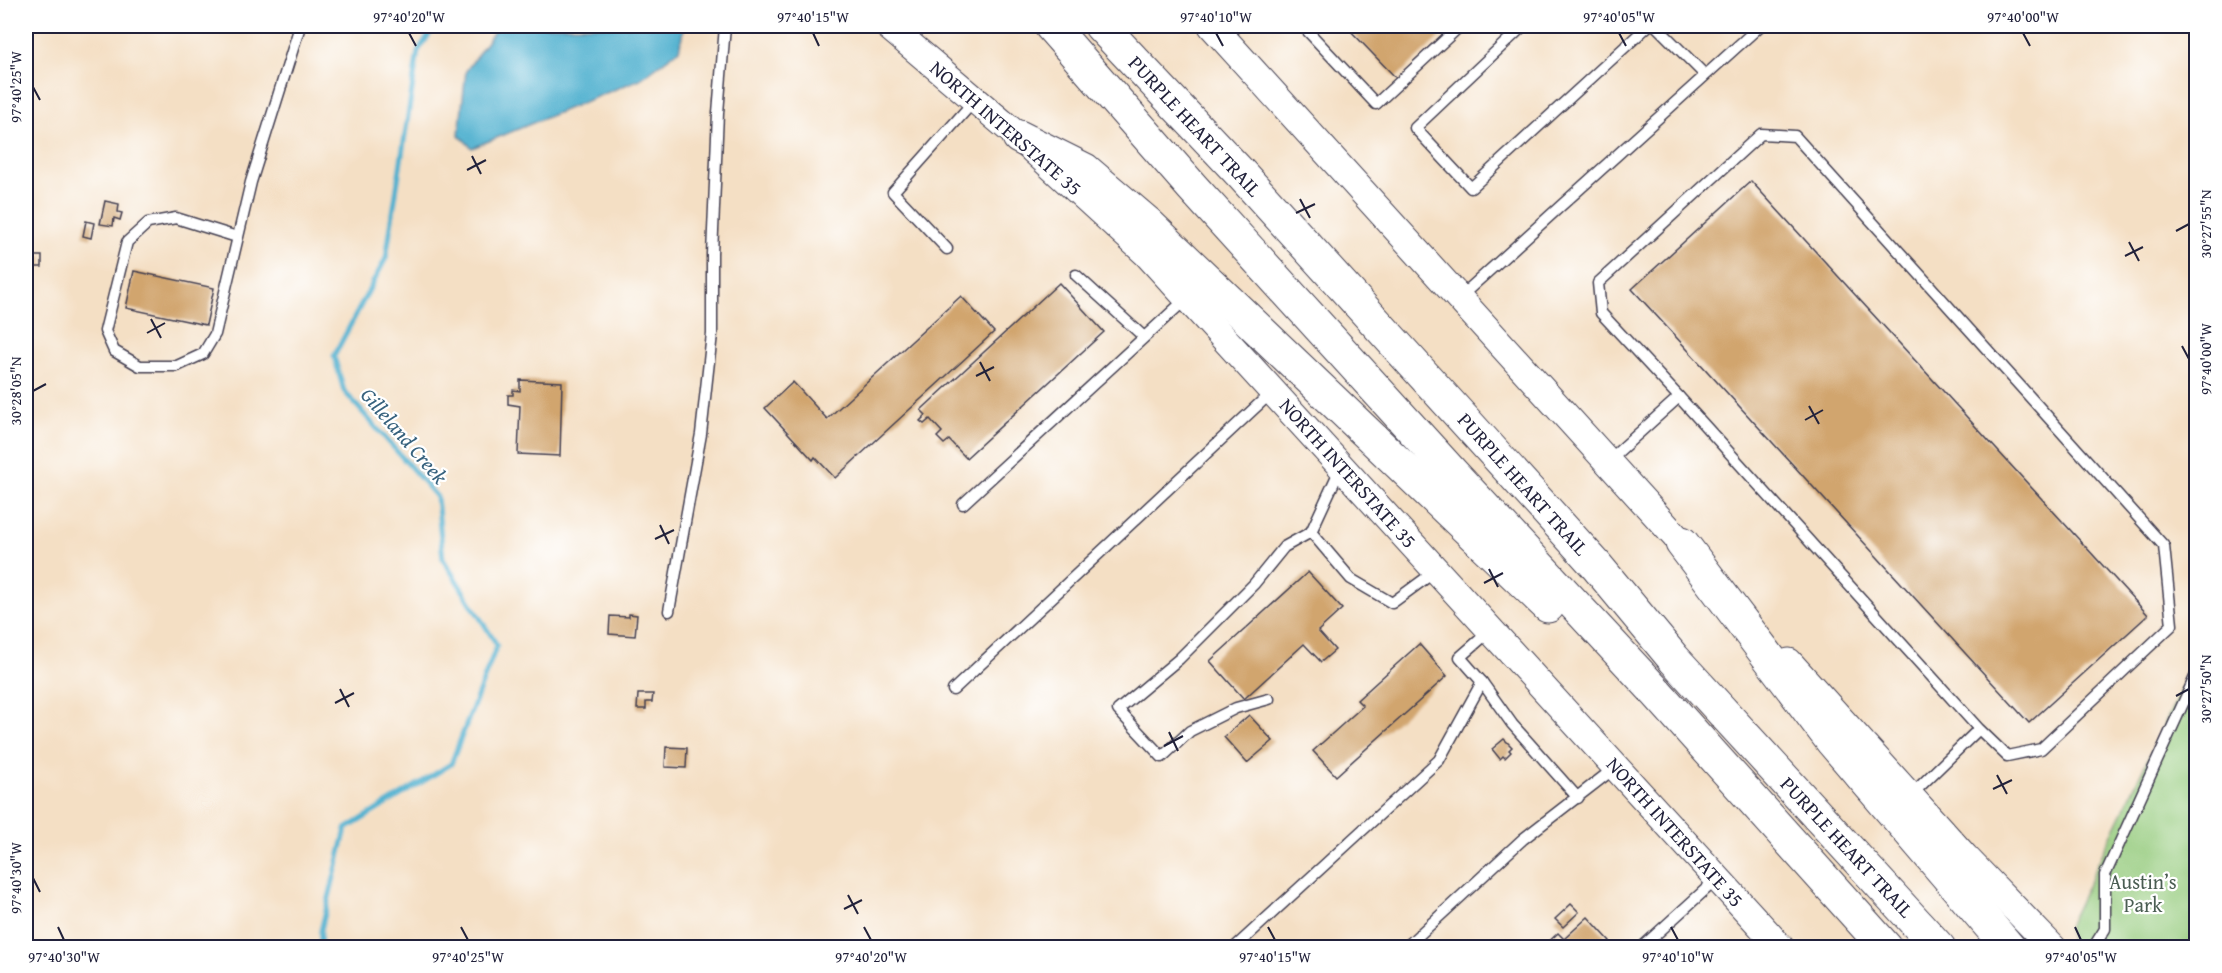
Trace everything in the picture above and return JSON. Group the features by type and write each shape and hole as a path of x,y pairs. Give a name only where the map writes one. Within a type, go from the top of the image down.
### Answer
{"highway":[{"name":"PURPLE HEART TRAIL","path":"1051,26 1192,187 1657,693 1886,948"},
{"name":"PURPLE HEART TRAIL","path":"1101,26 1250,184 1595,564 1674,658 1939,948"},
{"path":"1019,137 1085,170 1146,222 1574,631 1657,693"},
{"path":"1682,543 1832,741 2009,948"},
{"path":"1857,917 1877,948"}],"main road":[{"name":"NORTH INTERSTATE 35","path":"888,26 1019,137 1146,253 1781,948"},
{"path":"1212,26 1965,857 2053,948"}],"lane":[{"path":"237,237 176,218 148,223 128,242 105,331 114,351 140,366 177,366 203,354 215,334 251,182 300,26"},
{"path":"669,611 701,434 712,334 712,254 718,113 726,26"},
{"path":"1303,26 1376,104 1460,26"},
{"path":"1523,26 1415,128 1472,188 1648,26"},
{"path":"1656,26 1706,75"},
{"path":"1459,297 1760,26"},
{"path":"947,249 893,192 975,99"},
{"path":"1761,134 1795,136 2164,546 2172,626 2042,749 2007,756 1979,729 1601,312 1598,283 1761,134"},
{"path":"1076,275 1144,337"},
{"path":"963,504 1187,298"},
{"path":"953,690 1273,391"},
{"path":"1607,462 1679,397"},
{"path":"1269,699 1236,708 1190,731 1162,757 1118,710 1186,652 1254,584 1284,547 1311,532 1342,465"},
{"path":"1311,532 1351,579 1392,603 1437,570"},
{"path":"1492,630 1460,657 1482,682 1512,724 1578,798"},
{"path":"2093,948 2104,929 2105,876 2196,675"},
{"path":"1234,948 1439,760 1482,682"},
{"path":"1910,796 1979,729"},
{"path":"1405,948 1523,839 1617,767"},
{"path":"1641,948 1718,878"}],"green space":[{"name":"Austin’s Park","path":"2196,658 2196,947 2076,947 2072,944 2067,928"}],"water":[{"path":"498,26 684,26 679,50 640,79 472,148 459,135 466,71"}],"building":[{"path":"1346,26 1441,26 1446,31 1396,78"},
{"path":"1751,181 2148,615 2029,723 1632,289"},
{"path":"105,201 119,204 118,212 122,213 120,220 114,218 113,226 100,224"},
{"path":"86,221 94,223 91,238 83,236"},
{"path":"26,256 42,256 42,267 26,267"},
{"path":"134,271 214,288 206,325 126,308"},
{"path":"1059,283 1104,332 966,458 949,440 944,444 937,437 942,432 930,419 924,424 920,421 926,415 921,410"},
{"path":"961,296 994,332 835,478 815,457 813,460 765,408 793,382 827,419"},
{"path":"520,380 562,382 560,456 518,454 520,406 508,404 508,395 513,395 513,390 520,391"},
{"path":"1308,572 1342,609 1318,631 1335,650 1321,662 1304,644 1244,699 1210,661"},
{"path":"629,614 637,615 635,636 609,634 610,616 629,617"},
{"path":"1419,644 1447,676 1336,776 1313,751 1363,706 1357,700"},
{"path":"638,694 653,694 652,702 646,702 646,709 637,709"},
{"path":"1249,715 1273,741 1247,763 1224,737"},
{"path":"1504,739 1512,747 1509,750 1511,752 1505,758 1503,756 1500,759 1492,749"},
{"path":"666,747 687,748 686,768 665,767"},
{"path":"1571,904 1579,912 1563,927 1555,919"},
{"path":"1588,917 1610,941 1603,948 1542,948 1558,933 1564,939"}],"waterway":[{"name":"Gilleland Creek","path":"320,948 321,930 346,829 451,764 497,645 443,559 437,497 344,391 334,356 386,258 418,51 435,26"}]}
